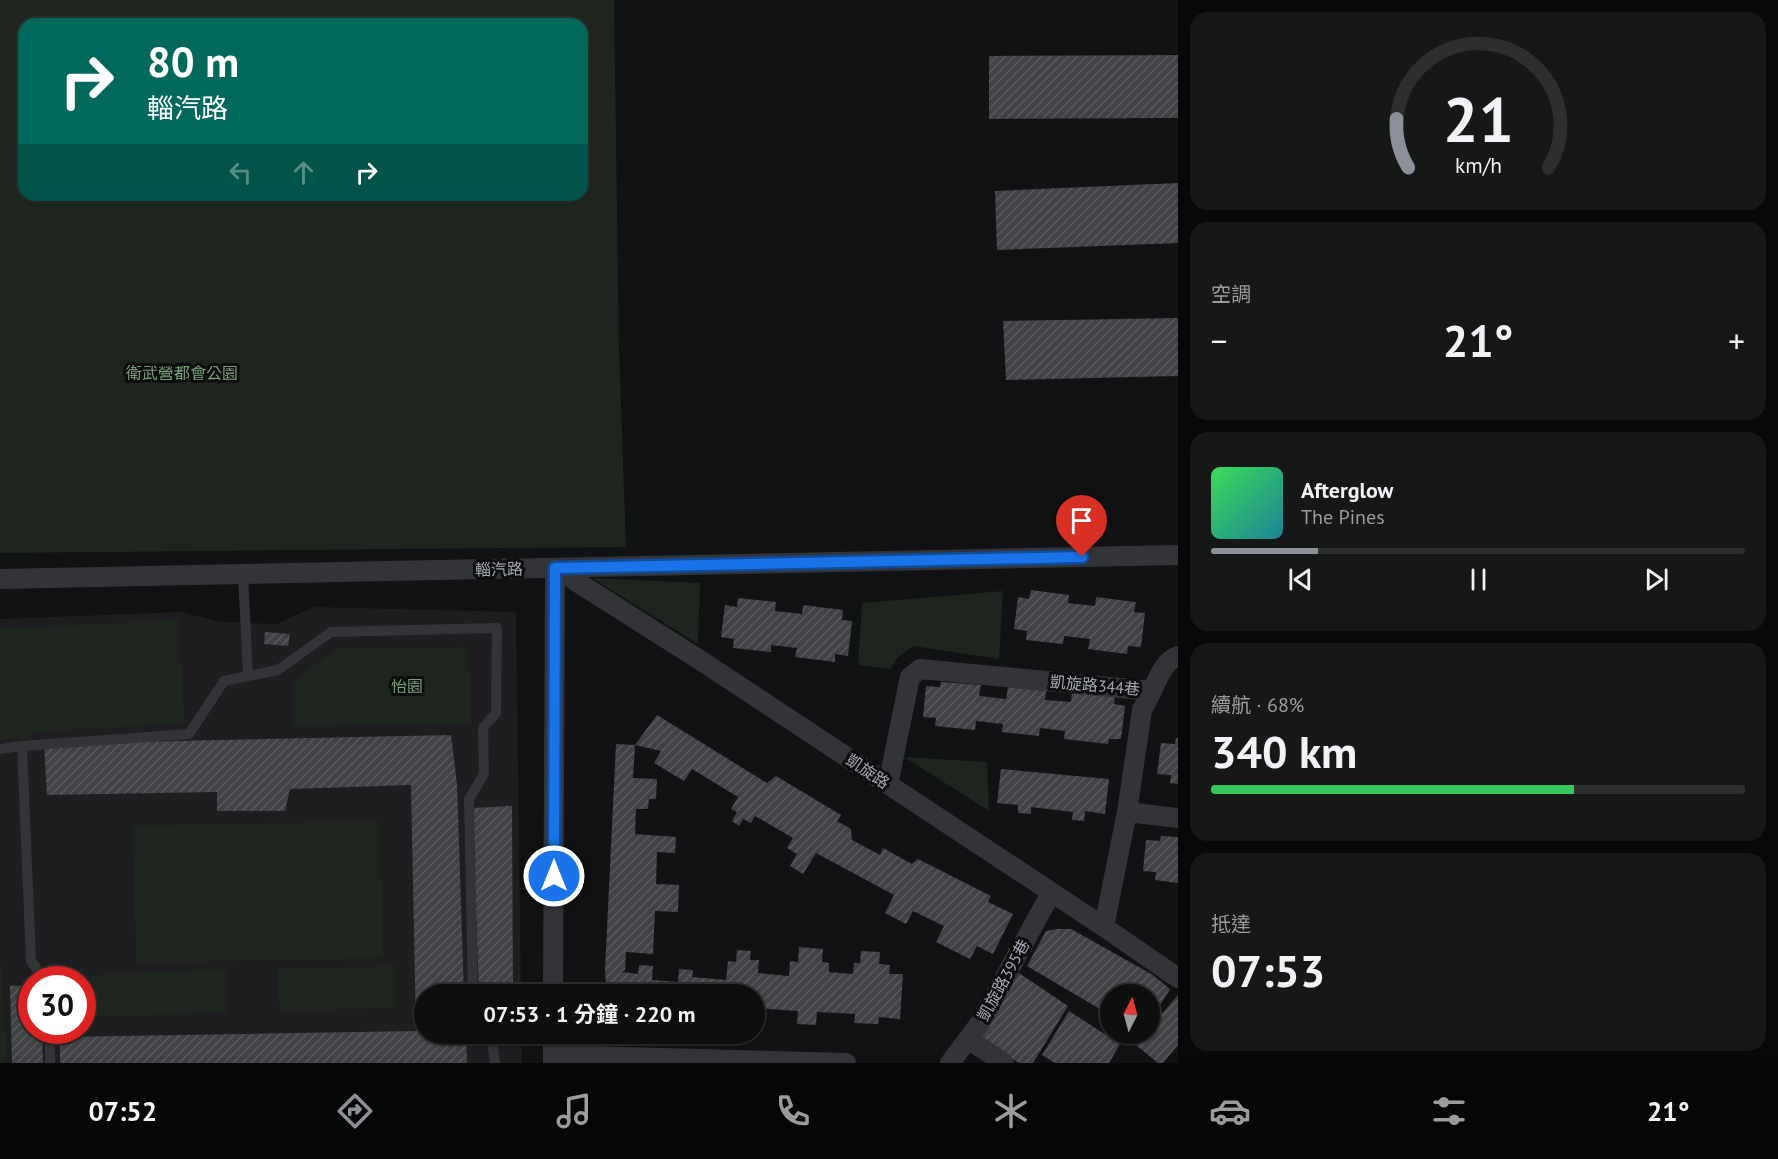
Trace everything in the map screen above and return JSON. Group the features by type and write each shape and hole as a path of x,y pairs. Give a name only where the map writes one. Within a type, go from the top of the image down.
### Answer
{"street":[{"name":"輜汽路","path":"0,579 1178,555"},
{"name":"凱旋路","path":"555,568 703,662 1178,978"},
{"path":"553,984 555,568"},
{"path":"1152,691 1165,666 1178,656"},
{"name":"凱旋路344巷","path":"888,785 910,677 920,669 1152,691 1142,710 1127,812 1104,927"},
{"path":"1127,812 1178,818"},
{"name":"凱旋路395巷","path":"950,1063 980,1023 1051,893"},
{"path":"968,1039 1004,1063"},
{"path":"553,1059 846,1063"}],"lane":[{"path":"243,574 248,676"},
{"path":"0,749 189,734 224,681 278,670 331,632 496,628 496,713 483,728 483,774 468,798 472,984"},
{"path":"22,746 31,961 35,966"},
{"path":"50,1044 50,1063"},
{"path":"492,1044 495,1063"}],"shaded area":[{"path":"313,607 516,612 521,984 414,984 414,1044 521,1044 522,1063 0,1063 0,619 181,612 221,622 277,624"}],"green space":[{"name":"衛武營都會公園","path":"0,0 614,0 619,349 626,547 0,553"},
{"path":"592,578 700,583 698,644"},
{"path":"1003,591 999,659 913,646 897,658 891,669 858,665 862,603"},
{"path":"179,620 184,723 35,732 26,738 0,739 0,629"},
{"name":"怡園","path":"469,647 470,723 293,726 293,681 335,649"},
{"path":"904,757 987,762 989,811"},
{"path":"380,821 383,958 136,963 132,826"},
{"path":"0,947 7,1063 0,1063"},
{"path":"396,966 397,1008 279,1011 278,969"},
{"path":"227,969 228,1012 96,1017 96,975"}],"building":[{"path":"1178,55 1178,118 989,119 989,56"},
{"path":"1178,183 1178,243 997,250 995,191"},
{"path":"1178,318 1178,376 1006,380 1003,321"},
{"path":"1031,590 1069,595 1068,603 1095,606 1096,597 1136,602 1134,612 1145,613 1141,647 1128,646 1127,654 1088,649 1090,639 1064,636 1063,644 1026,640 1027,631 1014,629 1018,597 1029,599"},
{"path":"738,598 776,602 775,611 802,614 803,605 843,610 842,620 852,621 848,656 835,654 835,662 795,657 797,648 771,645 771,652 733,648 734,639 721,637 725,605 737,607"},
{"path":"265,632 290,634 288,646 264,644"},
{"path":"941,682 981,685 979,696 1006,699 1008,687 1046,691 1045,700 1071,702 1072,692 1115,696 1114,704 1125,706 1121,739 1109,739 1108,744 1064,739 1065,731 1040,728 1039,736 1002,732 1003,724 976,721 975,730 935,726 936,718 923,717 926,686 940,687"},
{"path":"657,715 767,783 776,776 841,815 837,821 851,829 852,840 880,855 883,848 912,864 918,859 991,896 988,902 1013,914 993,954 977,946 970,959 936,942 944,926 913,911 906,924 885,913 894,895 816,853 803,874 790,866 797,854 787,848 793,838 755,816 751,823 743,819 739,826 732,821 737,812 731,809 738,797 692,769 684,781 654,763 661,751 635,745"},
{"path":"451,735 457,784 464,984 415,984 411,785 290,789 285,811 217,811 217,792 47,795 44,744"},
{"path":"1178,738 1178,784 1170,783 1171,775 1157,774 1161,743 1175,744"},
{"path":"616,744 635,745 633,778 657,779 656,799 649,799 648,809 636,809 635,834 676,837 675,853 657,852 656,884 679,885 678,912 655,911 653,954 626,952 625,970 622,972 638,974 639,965 653,966 652,980 678,982 679,969 693,970 692,977 726,980 728,961 736,962 737,950 751,951 750,960 759,960 758,973 789,976 790,961 798,962 799,947 823,949 822,962 829,963 829,972 853,974 854,963 860,963 861,951 880,952 879,964 890,965 889,974 903,974 900,1019 879,1017 878,1024 854,1023 855,1014 817,1012 816,1025 797,1024 798,1011 765,1009 765,984 606,984"},
{"path":"1001,769 1109,779 1105,814 1085,811 1084,821 1072,820 1073,812 1031,807 1031,814 1018,813 1018,805 997,803"},
{"path":"512,806 513,984 479,984 472,808"},
{"path":"1161,836 1178,837 1178,883 1155,880 1156,872 1143,871 1146,840 1160,841"},
{"path":"1071,929 1153,975 1170,989 1160,1005 1160,984 1100,984 1100,1009 1027,966 1046,931"},
{"path":"1019,973 1068,1006 1033,1063 1019,1063 977,1037"},
{"path":"10,986 18,986 18,1044 42,1044 43,1063 12,1063"},
{"path":"1178,995 1178,1045 1163,1063 1158,1063 1136,1045 1160,1044 1160,1016"},
{"path":"1069,1011 1100,1031 1100,1044 1120,1044 1109,1063 1055,1063 1042,1055"},
{"path":"414,1031 414,1044 466,1044 467,1063 60,1063 60,1044 96,1044 96,1036"}],"route":[{"path":"554,876 555,568 1082,557"}]}
